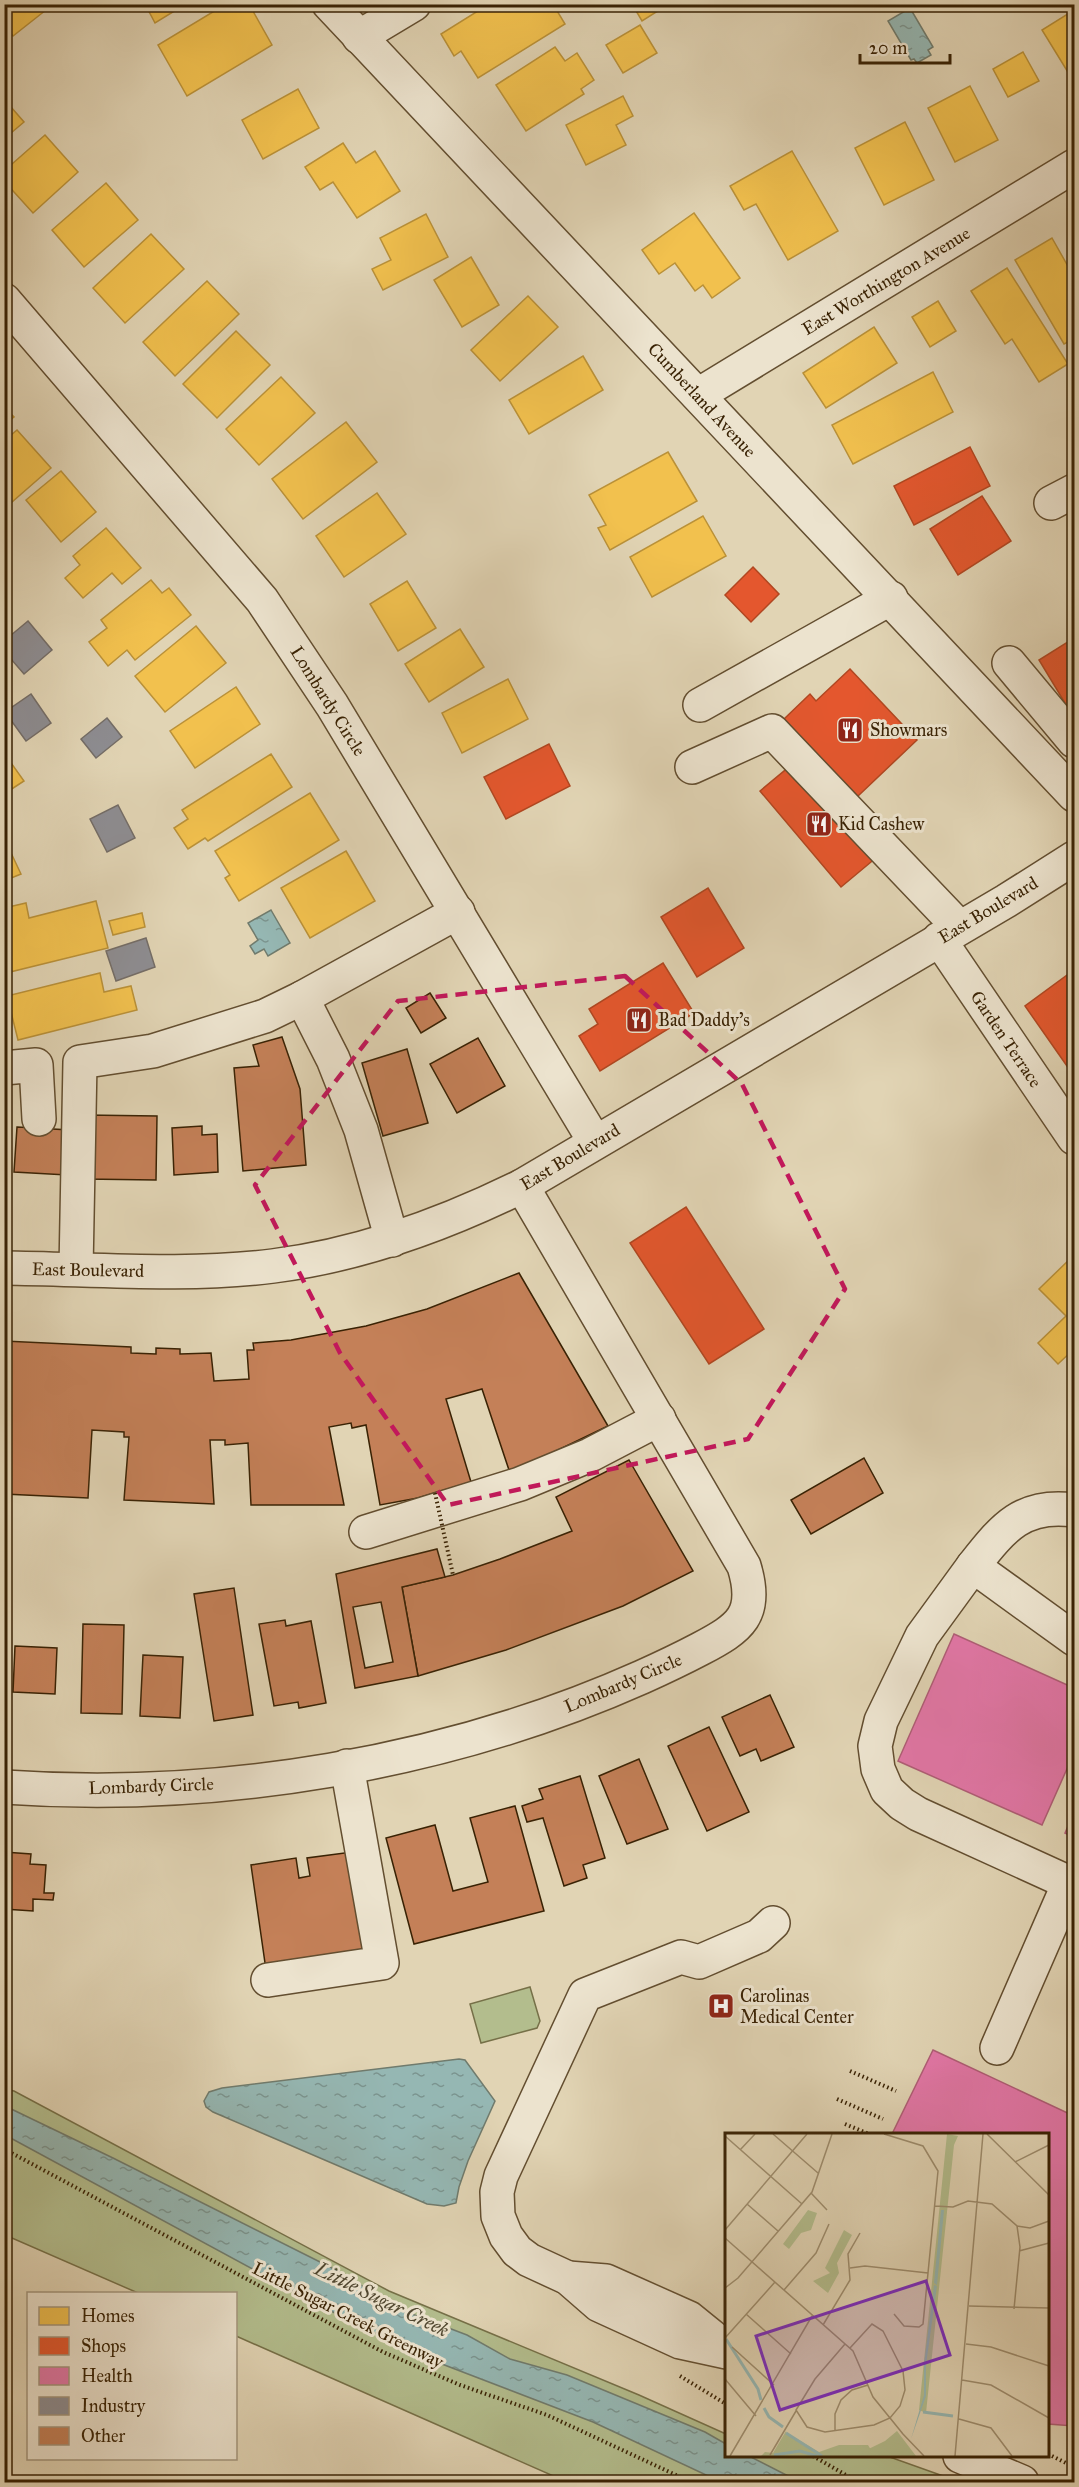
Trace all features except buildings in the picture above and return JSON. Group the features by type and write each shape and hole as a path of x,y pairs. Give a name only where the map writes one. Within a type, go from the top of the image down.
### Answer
{"street":[{"name":"Cumberland Avenue","path":"329,4 891,598 1074,795"},
{"path":"359,37 414,4"},
{"name":"East Worthington Avenue","path":"698,395 1074,166"},
{"name":"Lombardy Circle","path":"4,300 262,600 311,670 595,1142"},
{"path":"700,705 891,598"},
{"path":"1009,663 1074,741"},
{"name":"Garden Terrace","path":"693,767 772,731 949,933 1074,1138"},
{"name":"East Boulevard","path":"4,1268 171,1271 274,1266 354,1251 466,1214 522,1186 1074,858"},
{"path":"76,1269 80,1062 165,1048 265,1016 458,912"},
{"path":"302,998 333,1059 361,1130 392,1240"},
{"path":"4,1068 36,1065 39,1119"},
{"name":"Lombardy Circle","path":"4,1787 151,1789 261,1779 347,1767 453,1744 602,1695 674,1663 729,1634 737,1627 748,1608 750,1586 744,1566 522,1186"},
{"path":"366,1532 520,1484 590,1455 659,1419"},
{"path":"997,2049 1072,1884 918,1814 902,1804 887,1790 878,1769 875,1746 881,1721 922,1636 996,1536 1021,1515 1060,1508 1074,1510"},
{"path":"973,1566 1074,1639"},
{"path":"268,1980 382,1963 347,1767"},
{"path":"681,1957 585,1995 501,2176 497,2192 498,2216 506,2236 517,2251 528,2260 568,2278 599,2305 680,2342 725,2350"},
{"path":"962,2457 1022,2482"}],"path":[{"path":"435,1493 453,1575"},
{"path":"850,2071 896,2091"},
{"path":"837,2099 884,2119"},
{"path":"845,2124 867,2133"},
{"name":"Little Sugar Creek Greenway","path":"4,2149 383,2352 460,2385 547,2415 691,2482"},
{"path":"1049,2455 1074,2467"},
{"path":"815,2457 858,2482"}],"highlighted area":[{"path":"625,976 742,1084 845,1289 748,1439 448,1505 340,1353 255,1185 398,1001"}],"green space":[{"path":"530,1987 540,2021 537,2028 481,2043 470,2004"},
{"path":"4,2089 14,2091 389,2291 639,2395 725,2434 725,2457 890,2457 960,2482 567,2482 237,2336 237,2292 136,2292 5,2235"}],"water":[{"path":"910,8 933,47 928,50 931,55 917,63 914,59 911,60 888,21"},
{"path":"271,910 290,943 268,956 264,949 255,954 250,946 258,940 248,923"},
{"path":"465,2060 495,2101 468,2161 456,2203 444,2206 427,2204 213,2112 206,2107 204,2101 209,2092 222,2088"},
{"name":"Little Sugar Creek","path":"5,2106 334,2269 404,2311 467,2335 510,2359 567,2375 705,2432 725,2443 725,2457 751,2457 800,2482 721,2482 593,2422 421,2356 321,2306 5,2135"}],"place":[{"name":"Showmars","path":"850,730"},
{"name":"Kid Cashew","path":"819,824"},
{"name":"Bad Daddy's","path":"639,1020"},
{"name":"Carolinas Medical Center","path":"721,2006"}]}
